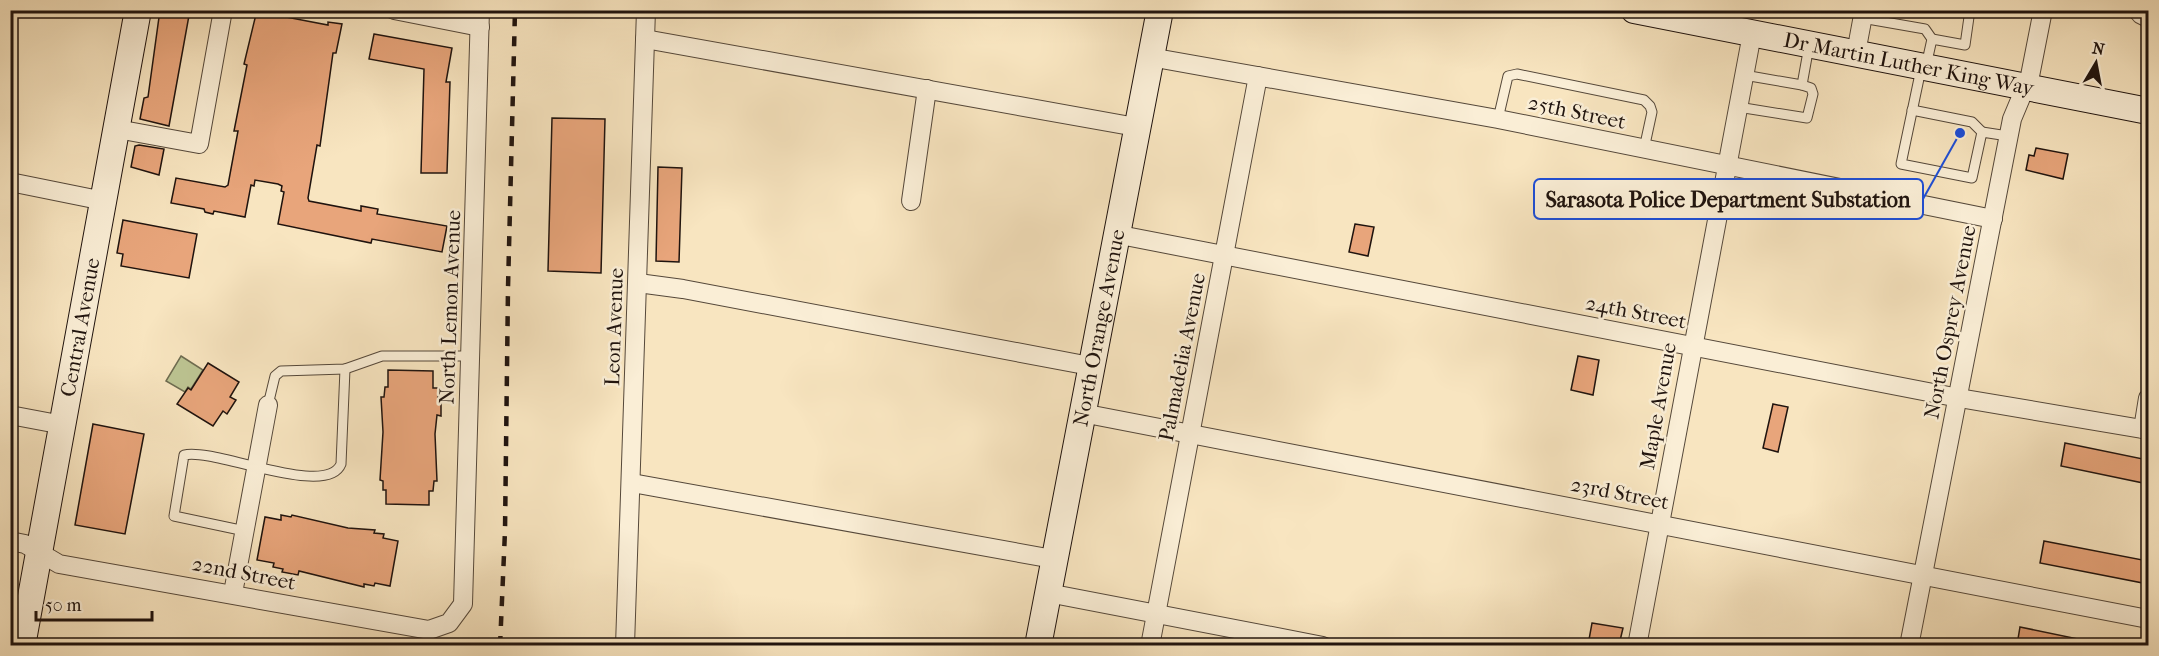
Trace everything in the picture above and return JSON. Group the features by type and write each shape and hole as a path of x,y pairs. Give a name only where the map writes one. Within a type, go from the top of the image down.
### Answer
{"street":[{"name":"Central Avenue","path":"22,645 138,10"},
{"path":"117,129 199,144 223,10"},
{"path":"394,10 480,19"},
{"name":"Leon Avenue","path":"625,645 646,10"},
{"name":"North Orange Avenue","path":"1038,645 1115,234 1160,10"},
{"name":"Dr Martin Luther King Way","path":"1634,10 1693,16 1752,34 2148,111"},
{"name":"North Osprey Avenue","path":"1908,645 1959,398 2008,136 2016,103 2025,88 2036,57 2043,10"},
{"path":"1856,53 1863,14"},
{"name":"North Lemon Avenue","path":"463,604 480,19"},
{"name":"Maple Avenue","path":"1637,645 1752,34"},
{"path":"645,39 1136,127"},
{"name":"25th Street","path":"1150,57 1498,119 1993,219"},
{"name":"Palmadelia Avenue","path":"1150,645 1258,76"},
{"path":"911,201 927,89"},
{"path":"10,182 104,201"},
{"name":"24th Street","path":"1115,234 1959,398 2146,429"},
{"path":"638,283 683,289 1090,366"},
{"path":"2146,429 2148,398"},
{"path":"233,593 268,405"},
{"name":"23rd Street","path":"1082,413 2148,619"},
{"path":"10,415 63,425"},
{"path":"632,483 1053,559"},
{"name":"22nd Street","path":"10,541 25,544 59,564 233,593 429,630 449,623 463,604"},
{"path":"1048,593 1323,645"}],"lane":[{"path":"1863,14 1925,29 1932,39 1965,45 1971,10"},
{"path":"2131,10 2138,18 2148,23"},
{"path":"1932,39 1912,110 1901,164 1972,178 1982,132"},
{"path":"1802,85 1809,44"},
{"path":"1498,119 1504,84 1508,76 1517,74 1644,100 1652,111 1644,149"},
{"path":"1738,107 1807,118 1813,94 1811,88 1802,85 1744,75"},
{"path":"1912,110 1972,122 1982,132 2008,136"},
{"path":"268,405 275,376 281,371 345,369 382,356 472,356"},
{"path":"245,531 176,518 173,514 184,455 316,478 340,468 345,369"}],"green space":[{"path":"944,11 1038,11 1017,14 950,15"},
{"path":"181,356 203,370 191,389 188,387 185,392 166,381"}],"building":[{"path":"160,10 190,10 169,126 140,119 144,98 148,97"},
{"path":"257,10 270,10 270,14 328,25 328,22 342,24 336,53 333,53 320,146 317,145 309,201 361,211 361,206 378,209 377,214 447,226 442,252 372,239 371,243 278,224 284,192 281,191 282,186 278,184 255,180 254,186 251,185 245,217 214,211 213,214 205,212 204,209 171,203 176,178 225,187 228,185 238,131 234,131 247,65 244,64"},
{"path":"374,34 452,48 446,82 450,82 447,173 421,173 424,69 369,59"},
{"path":"552,118 605,119 601,273 548,271"},
{"path":"135,146 164,149 159,175 131,167"},
{"path":"2036,148 2068,154 2063,179 2026,170 2029,155 2034,156"},
{"path":"658,167 682,168 679,262 656,261"},
{"path":"123,220 197,234 189,278 121,266 123,254 117,253"},
{"path":"1355,224 1374,227 1368,256 1349,252"},
{"path":"1578,356 1599,360 1593,395 1571,390"},
{"path":"208,363 239,382 230,397 236,400 227,414 223,411 213,426 177,404 188,388 191,390"},
{"path":"388,370 433,371 433,388 438,388 438,398 441,398 441,416 437,415 435,434 437,481 434,481 433,491 429,491 429,505 386,504 386,490 383,490 383,481 380,480 383,432 381,397 384,397 385,387 388,387"},
{"path":"1773,404 1788,407 1778,452 1763,448"},
{"path":"93,424 144,434 125,534 75,525"},
{"path":"2065,443 2148,460 2148,484 2061,466"},
{"path":"281,515 291,517 292,515 348,528 375,530 374,533 384,534 383,538 398,541 390,586 375,583 374,586 364,584 364,587 299,571 298,575 282,572 283,569 273,567 274,563 257,560 265,517 281,520"},
{"path":"2044,541 2148,561 2148,584 2040,563"},
{"path":"1592,623 1623,628 1619,645 1588,645"},
{"path":"2020,627 2083,640 2082,645 2017,645"}],"railway":[{"path":"500,646 505,531 515,10"}],"place":[{"name":"Sarasota Police Department Substation","path":"1960,133"}]}
